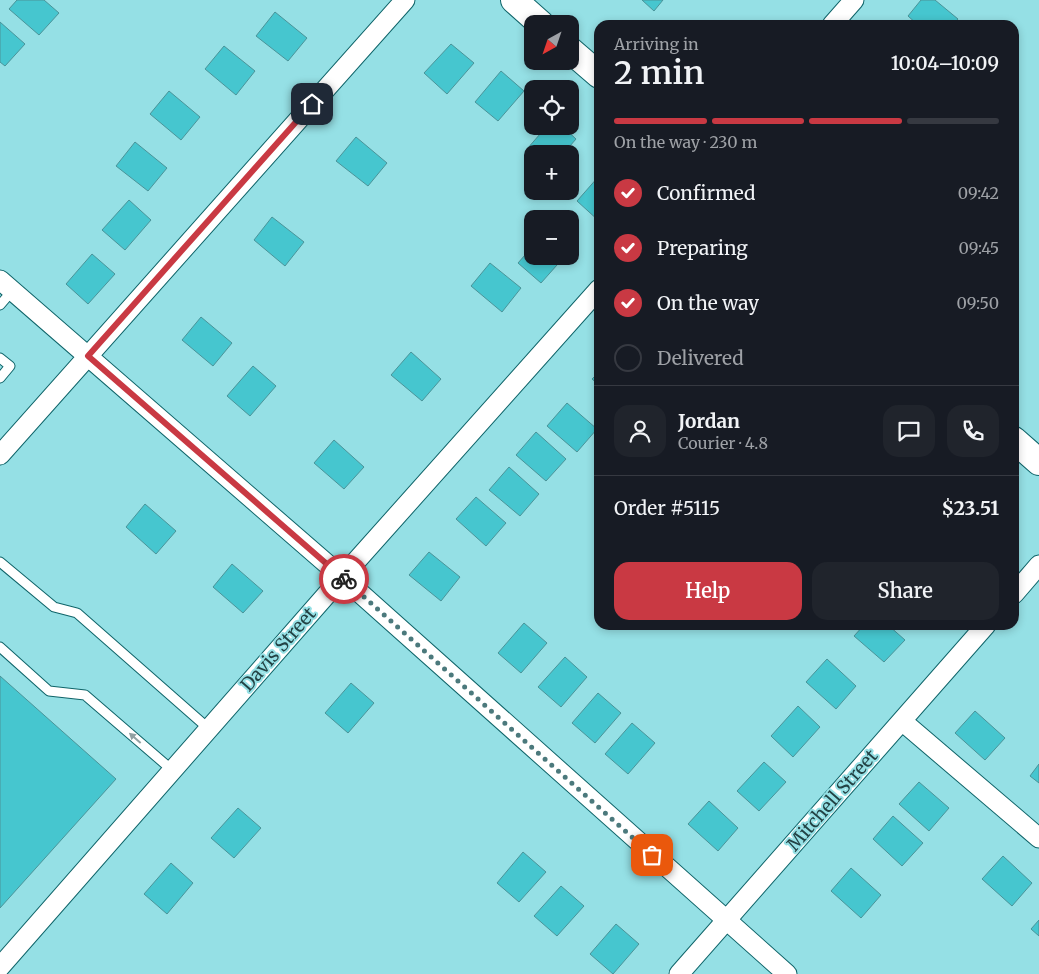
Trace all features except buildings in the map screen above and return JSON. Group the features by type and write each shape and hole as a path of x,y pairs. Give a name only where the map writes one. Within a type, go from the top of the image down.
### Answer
{"street":[{"path":"0,455 405,0"},
{"path":"514,0 531,15"},
{"path":"836,20 854,0"},
{"path":"579,58 594,71"},
{"path":"4,292 88,356 342,577 787,974"},
{"name":"Davis Street","path":"0,967 342,577 594,295"},
{"path":"1019,444 1039,462"},
{"path":"1019,588 1039,565"},
{"name":"Mitchell Street","path":"679,974 982,630"},
{"path":"902,721 1039,838"}],"lane":[{"path":"0,358 10,366 0,378"},
{"path":"0,562 54,607 77,613 209,729"},
{"path":"0,647 49,691 85,696 172,770"}],"way so far":[{"path":"344,579 652,855"}],"route":[{"path":"312,104 88,356 344,579"}]}
